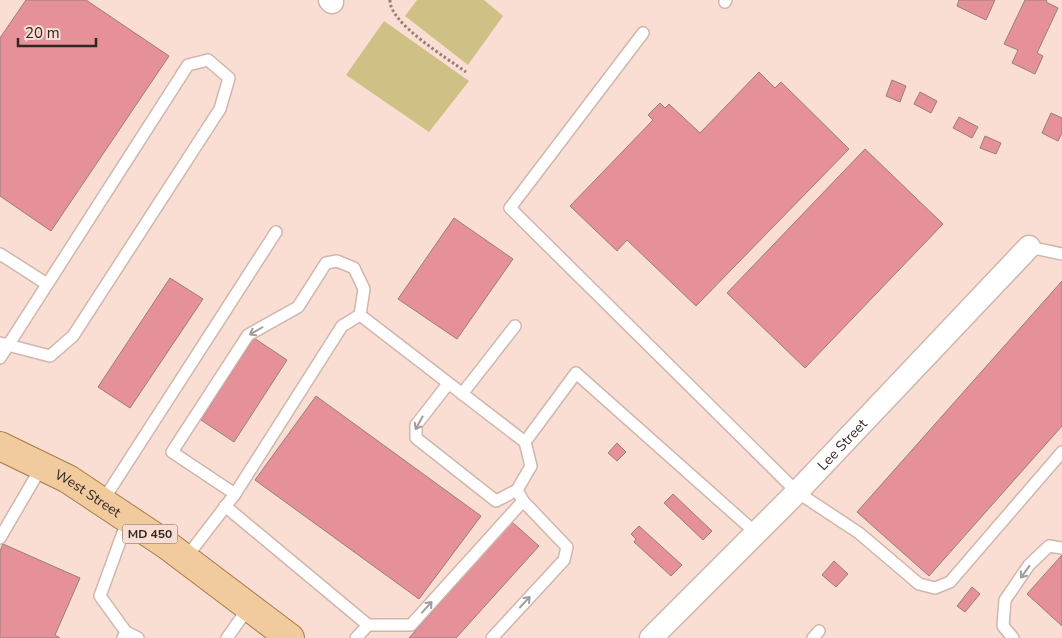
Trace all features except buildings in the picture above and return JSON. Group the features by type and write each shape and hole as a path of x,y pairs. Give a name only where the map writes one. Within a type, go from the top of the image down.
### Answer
{"main road":[{"name":"West Street","path":"0,446 68,479 185,559 290,638"}],"street":[{"name":"Lee Street","path":"651,638 797,492 1029,247"}],"lane":[{"path":"643,33 510,208 797,492 859,533 918,584 935,588 950,582 1062,452"},
{"path":"0,358 3,345 47,284 188,65 208,60 229,78 220,110 73,336 50,356 3,345"},
{"path":"102,502 276,232"},
{"path":"1029,247 1062,254"},
{"path":"0,254 47,284"},
{"path":"185,559 235,494 342,326 360,315 364,289 354,268 337,261 326,263 298,307 248,335 172,452 235,494"},
{"path":"360,315 525,442 531,466 517,490 496,501 416,438 416,425 448,384"},
{"path":"462,394 515,326"},
{"path":"525,442 576,373 756,533"},
{"path":"0,538 42,466"},
{"path":"492,638 564,560 567,547 523,501 517,490"},
{"path":"226,506 368,625 411,625 523,501"},
{"path":"128,519 100,596 124,635 138,638"},
{"path":"1013,638 1004,626 1005,600 1029,565 1049,546 1062,548"},
{"path":"227,638 249,607"},
{"path":"356,638 368,625"}],"path":[{"path":"390,0 391,10 400,22 466,72"}],"shaded area":[{"path":"417,0 484,0 503,16 468,65 405,16"},
{"path":"384,21 469,81 429,132 346,75"}]}
